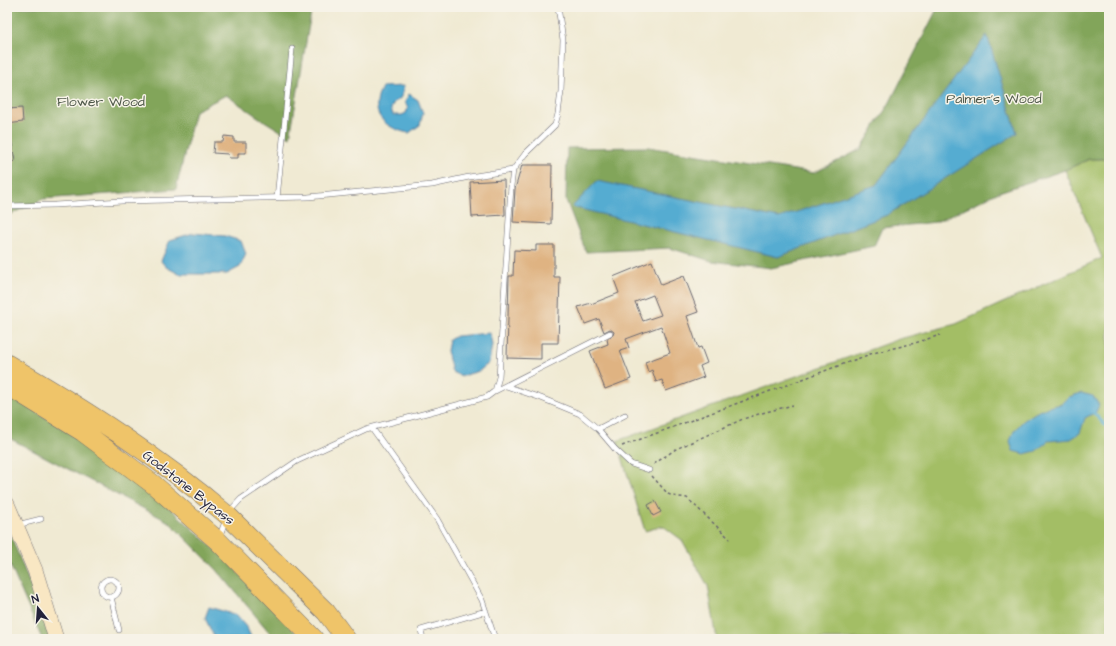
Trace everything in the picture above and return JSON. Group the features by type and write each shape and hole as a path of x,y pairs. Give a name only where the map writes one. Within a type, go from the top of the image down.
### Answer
{"highway":[{"name":"Godstone Bypass","path":"7,364 91,415 149,454 195,488 227,514 326,612 346,639"},
{"name":"Godstone Bypass","path":"7,385 83,432 153,484 218,541 314,639"}],"street":[{"path":"7,504 12,523 35,570 56,639"}],"lane":[{"path":"495,391 499,377 513,170 525,154 554,124 558,114 561,91 563,40 558,7"},
{"path":"277,198 292,49"},
{"path":"7,206 122,201 308,197 432,185 513,170"},
{"path":"218,541 227,514 241,499 297,461 372,428 487,397 495,391 610,333"},
{"path":"506,386 580,414 598,429 630,464 649,470"},
{"path":"598,429 625,415"},
{"path":"372,428 437,519 482,600 495,639"},
{"path":"12,523 41,519"},
{"path":"111,597 119,630"},
{"path":"423,639 421,630 486,611"}],"path":[{"path":"615,449 873,353 915,343 940,335"},
{"path":"730,539 688,498 668,494 653,478 649,470 653,464 676,449 698,439 724,429 743,419 793,405"}],"green space":[{"name":"Flower Wood","path":"7,7 312,7 290,137 226,95 195,111 176,189 43,199 7,216"},
{"name":"Palmer's Wood","path":"938,7 1103,7 1109,16 1109,159 1089,159 1065,170 999,192 936,222 882,228 874,246 771,268 711,261 670,248 586,252 566,200 567,148 648,147 814,173 861,149 890,102"},
{"path":"1090,159 1109,159 1109,639 717,639 708,586 682,540 663,526 645,531 617,441 899,339 956,324 1102,258 1065,170"},
{"path":"7,393 72,434 172,510 224,557 302,639 275,639 217,570 169,522 7,437"},
{"path":"9,531 52,639 42,639 7,558 7,532"}],"water":[{"path":"987,35 1017,133 887,215 778,257 572,207 597,181 779,218 876,185"},
{"path":"404,86 400,98 394,102 391,108 393,115 402,115 406,113 408,108 405,102 409,94 418,100 423,113 420,125 409,133 389,126 378,114 377,109 378,98 382,87"},
{"path":"193,233 225,236 241,241 246,254 240,267 227,274 179,274 166,267 161,261 170,240"},
{"path":"490,333 492,345 489,363 479,371 462,376 452,372 447,351 449,340 456,336"},
{"path":"1081,393 1093,396 1099,405 1096,412 1085,418 1080,433 1071,439 1048,441 1036,451 1024,454 1013,451 1010,441 1014,431 1023,421 1035,413 1048,407 1062,404 1069,397"},
{"path":"209,607 236,615 247,628 252,639 215,639 205,618"}],"building":[{"path":"22,108 23,122 7,124 7,109"},
{"path":"224,136 234,137 234,142 246,142 246,153 238,153 238,158 229,158 228,154 213,153 214,142 223,142"},
{"path":"11,138 15,161 7,163 7,139"},
{"path":"522,165 552,165 551,224 513,222 515,189"},
{"path":"504,180 505,215 472,217 470,182"},
{"path":"536,245 554,245 554,277 560,277 558,343 541,343 541,359 507,358 509,276 513,276 514,250 536,251"},
{"path":"652,261 661,285 684,276 698,312 687,316 698,348 701,347 707,363 700,366 704,377 666,391 662,380 656,382 652,370 648,372 645,362 670,353 661,326 626,339 629,348 620,351 631,379 605,389 590,351 608,344 607,339 613,335 614,332 610,329 604,332 599,319 585,324 578,307 591,304 619,293 613,277","holes":["653,295 661,315 643,321 635,302"]},
{"path":"655,501 661,512 653,516 648,505"}],"waterway":[{"path":"1094,413 1109,428"}]}
